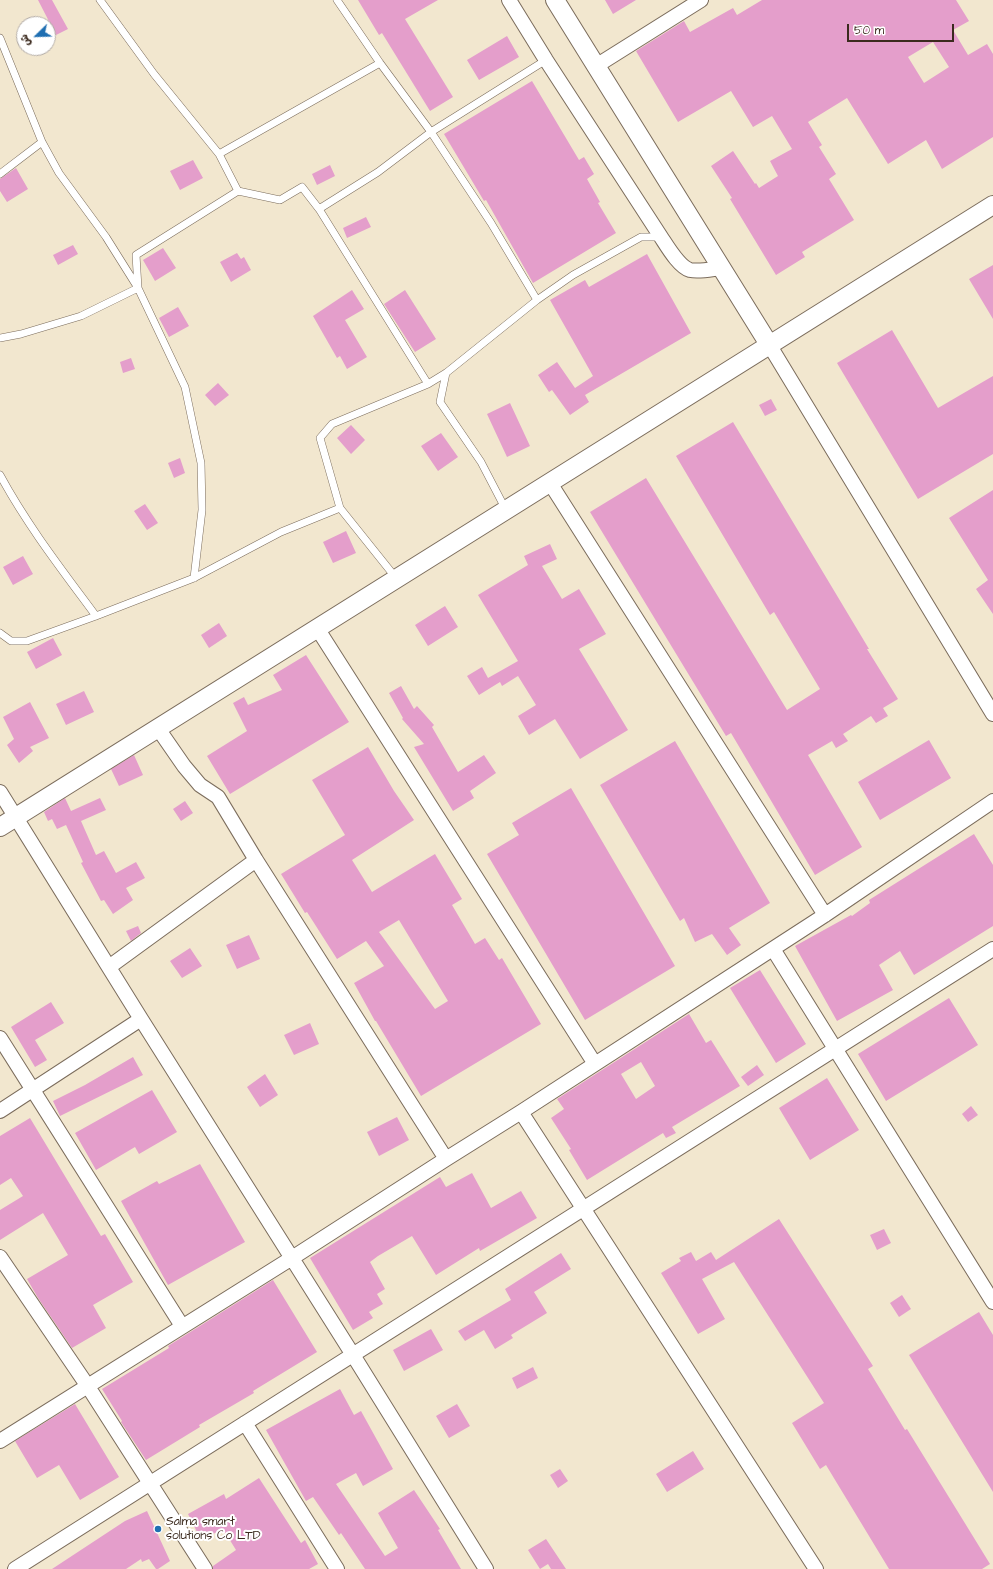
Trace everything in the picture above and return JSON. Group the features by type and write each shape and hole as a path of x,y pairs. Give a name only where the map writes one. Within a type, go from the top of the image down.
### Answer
{"street":[{"path":"509,0 546,60 661,237 681,265 689,270 699,271 722,268"},
{"path":"555,0 770,346 993,714"},
{"path":"596,66 701,0"},
{"path":"0,827 157,726 507,511 993,205"},
{"path":"550,483 825,915"},
{"path":"317,628 595,1064"},
{"path":"157,726 184,766 200,785 218,797 256,860 446,1159"},
{"path":"0,792 141,1019 353,1354 486,1569"},
{"path":"0,1441 521,1112 825,915 993,801"},
{"path":"109,967 256,860"},
{"path":"773,949 993,1302"},
{"path":"15,1569 993,949"},
{"path":"0,1111 141,1019"},
{"path":"0,1038 182,1326"},
{"path":"521,1112 816,1569"},
{"path":"0,1257 87,1385 205,1569"},
{"path":"245,1423 337,1569"}],"lane":[{"path":"100,0 154,74 219,154 238,191"},
{"path":"337,0 380,63 431,132 491,223 537,300"},
{"path":"0,38 42,142 59,173 106,237 138,288 184,387 201,464 202,510 194,578"},
{"path":"319,209 378,172 431,132 546,60"},
{"path":"219,154 380,63"},
{"path":"0,174 42,142"},
{"path":"138,288 136,255 238,191 280,200 302,187 319,209 428,384"},
{"path":"396,578 340,508 320,438 332,424 428,384 446,373 537,300 573,275 641,237 661,237"},
{"path":"0,338 21,334 81,316 138,288"},
{"path":"446,373 440,402 481,462 507,511"},
{"path":"0,475 15,504 44,547 96,616"},
{"path":"0,633 10,640 27,641 96,616 194,578 281,532 340,508"}],"building":[{"path":"38,0 52,0 68,29 56,35 56,16 46,16"},
{"path":"358,0 438,0 405,19 453,97 430,111 382,33 379,35"},
{"path":"605,0 636,0 613,14"},
{"path":"762,0 956,0 969,21 953,30 968,55 987,44 993,54 993,137 942,169 926,140 888,164 847,98 808,122 822,145 819,147 836,174 829,179 854,220 802,252 805,257 776,275 730,199 732,198 711,166 733,151 759,188 778,176 770,161 792,149 772,116 753,127 731,91 678,122 636,51 684,21 690,32 733,8 737,15","holes":["933,42 949,67 924,83 908,57"]},
{"path":"507,36 519,57 479,80 467,60"},
{"path":"532,81 579,160 584,157 594,174 587,179 600,202 598,203 616,233 533,283 486,200 484,201 444,134"},
{"path":"193,160 203,178 180,190 170,171"},
{"path":"330,165 335,176 317,185 312,174"},
{"path":"16,168 28,189 7,202 0,191 0,179"},
{"path":"366,217 371,227 347,238 343,228"},
{"path":"73,245 78,254 58,265 53,255"},
{"path":"163,248 176,268 155,281 143,260"},
{"path":"237,253 241,259 244,257 251,270 231,282 220,262"},
{"path":"647,254 691,333 585,395 589,402 570,415 552,390 549,392 538,375 557,362 575,388 593,376 550,300 585,280 589,287"},
{"path":"993,265 993,319 969,279"},
{"path":"352,290 364,309 345,320 367,357 347,369 340,356 337,358 313,316"},
{"path":"405,290 436,339 415,352 384,304"},
{"path":"178,307 189,326 169,337 159,318"},
{"path":"892,330 938,408 993,376 993,454 918,499 837,363"},
{"path":"131,358 135,369 123,373 120,362"},
{"path":"218,383 229,395 215,406 205,395"},
{"path":"771,399 777,410 765,416 759,405"},
{"path":"510,403 530,446 507,457 487,414"},
{"path":"733,422 898,699 883,708 888,716 876,723 871,716 843,734 848,741 836,748 832,741 808,755 862,847 815,875 731,733 726,736 590,512 646,478 787,710 820,689 774,612 770,615 676,456"},
{"path":"351,425 365,440 351,454 337,438"},
{"path":"441,433 458,457 438,471 421,446"},
{"path":"180,458 185,473 174,478 168,463"},
{"path":"993,490 993,614 976,589 988,580 949,518"},
{"path":"145,504 158,523 147,530 134,511"},
{"path":"346,531 356,553 333,563 323,542"},
{"path":"550,544 557,559 542,566 562,599 579,589 606,634 579,649 628,730 580,759 555,719 529,735 518,716 536,705 518,676 502,686 500,682 479,695 467,676 482,667 488,678 518,661 478,595 528,565 524,556"},
{"path":"23,556 33,574 13,585 3,567"},
{"path":"445,606 458,627 428,646 415,625"},
{"path":"219,623 227,636 209,648 201,635"},
{"path":"53,638 62,655 36,669 27,652"},
{"path":"306,655 349,722 230,794 207,756 247,731 233,703 244,697 248,705 282,690 273,675"},
{"path":"401,686 414,709 417,706 434,725 432,727 458,772 484,755 496,773 470,791 474,798 453,811 414,747 424,744 402,719 403,718 389,693"},
{"path":"84,691 94,712 66,725 56,704"},
{"path":"30,702 49,738 30,747 33,751 19,763 7,745 14,739 3,717"},
{"path":"929,740 951,778 880,820 858,782"},
{"path":"675,741 770,903 729,928 741,945 727,955 712,934 695,942 684,918 680,921 600,785"},
{"path":"368,747 394,791 414,820 352,860 372,892 435,854 462,899 452,905 475,944 485,938 499,960 502,958 541,1024 421,1096 375,1021 354,983 384,966 366,941 337,959 307,912 305,913 281,874 345,835 312,780","holes":["399,920 448,1001 435,1009 379,932"]},
{"path":"134,755 143,775 119,786 111,769"},
{"path":"571,788 675,966 585,1020 487,854 519,835 512,823"},
{"path":"65,798 71,811 100,798 106,810 81,821 96,855 104,851 116,873 136,862 145,878 126,888 133,900 113,914 104,900 101,901 81,863 83,862 66,825 57,829 52,819 48,821 44,812"},
{"path":"185,801 193,813 181,821 173,809"},
{"path":"974,834 993,865 993,926 914,975 900,951 879,965 893,990 837,1021 795,946 851,915 852,916 870,903 869,900"},
{"path":"138,926 141,933 131,941 126,931"},
{"path":"249,935 260,959 237,969 226,945"},
{"path":"190,948 202,966 182,978 170,961"},
{"path":"760,970 806,1044 776,1063 730,988"},
{"path":"949,998 978,1045 886,1101 858,1054"},
{"path":"51,1002 64,1023 35,1040 47,1060 35,1067 11,1027"},
{"path":"689,1014 706,1043 711,1040 740,1086 672,1127 676,1133 666,1138 663,1133 587,1180 569,1150 571,1149 551,1118 564,1109 557,1099","holes":["641,1062 655,1086 636,1099 621,1074"]},
{"path":"310,1023 319,1044 294,1055 284,1035"},
{"path":"133,1057 143,1075 60,1116 53,1101 85,1085"},
{"path":"757,1065 764,1075 748,1086 741,1077"},
{"path":"265,1074 278,1095 260,1107 247,1087"},
{"path":"827,1078 859,1130 810,1160 779,1108"},
{"path":"152,1090 177,1132 139,1154 135,1147 96,1170 75,1133"},
{"path":"971,1106 978,1115 968,1122 962,1114"},
{"path":"397,1117 409,1140 379,1156 367,1132"},
{"path":"30,1118 101,1236 105,1234 133,1282 93,1305 106,1328 72,1348 27,1279 68,1255 43,1213 0,1240 0,1210 23,1196 11,1178 0,1185 0,1136"},
{"path":"200,1164 245,1242 168,1285 121,1201 157,1181 159,1184"},
{"path":"472,1173 491,1208 521,1191 537,1218 480,1251 479,1248 436,1275 412,1236 378,1256 370,1262 385,1289 377,1294 383,1304 369,1312 373,1318 353,1330 310,1258 440,1177 446,1187"},
{"path":"779,1219 873,1366 868,1369 905,1430 907,1429 990,1564 982,1569 889,1569 826,1465 820,1469 792,1423 824,1403 734,1262 702,1279 725,1319 698,1334 661,1273 681,1261 679,1258 691,1252 696,1261 711,1252 716,1260"},
{"path":"884,1229 891,1243 877,1250 870,1235"},
{"path":"561,1253 571,1269 534,1292 547,1313 511,1335 513,1338 495,1349 484,1330 465,1341 458,1331 511,1300 505,1289"},
{"path":"273,1280 317,1352 253,1391 254,1393 199,1425 200,1427 146,1460 121,1422 122,1421 102,1389 169,1348 168,1346"},
{"path":"902,1295 911,1309 899,1317 890,1303"},
{"path":"979,1312 993,1335 993,1492 909,1355"},
{"path":"431,1329 443,1350 404,1371 393,1350"},
{"path":"533,1367 538,1378 517,1389 512,1378"},
{"path":"340,1389 354,1415 361,1411 393,1469 363,1486 356,1473 336,1484 385,1556 398,1548 378,1513 414,1490 440,1529 438,1530 461,1569 365,1569 341,1533 339,1535 313,1497 306,1501 266,1430"},
{"path":"75,1404 119,1477 80,1500 59,1465 37,1478 15,1441"},
{"path":"457,1404 470,1426 449,1438 436,1416"},
{"path":"693,1451 704,1469 667,1492 656,1474"},
{"path":"560,1469 568,1481 558,1488 550,1475"},
{"path":"259,1478 301,1543 305,1540 318,1564 309,1569 213,1569 213,1566 236,1550 223,1529 201,1540 188,1514 224,1494 226,1499"},
{"path":"147,1511 170,1561 158,1569 156,1569 149,1559 142,1562 141,1559 126,1569 52,1569 125,1521"},
{"path":"546,1539 566,1569 551,1569 548,1564 540,1569 528,1550"}],"place":[{"name":"Salma smart solutions Co LTD","path":"158,1529"}]}
